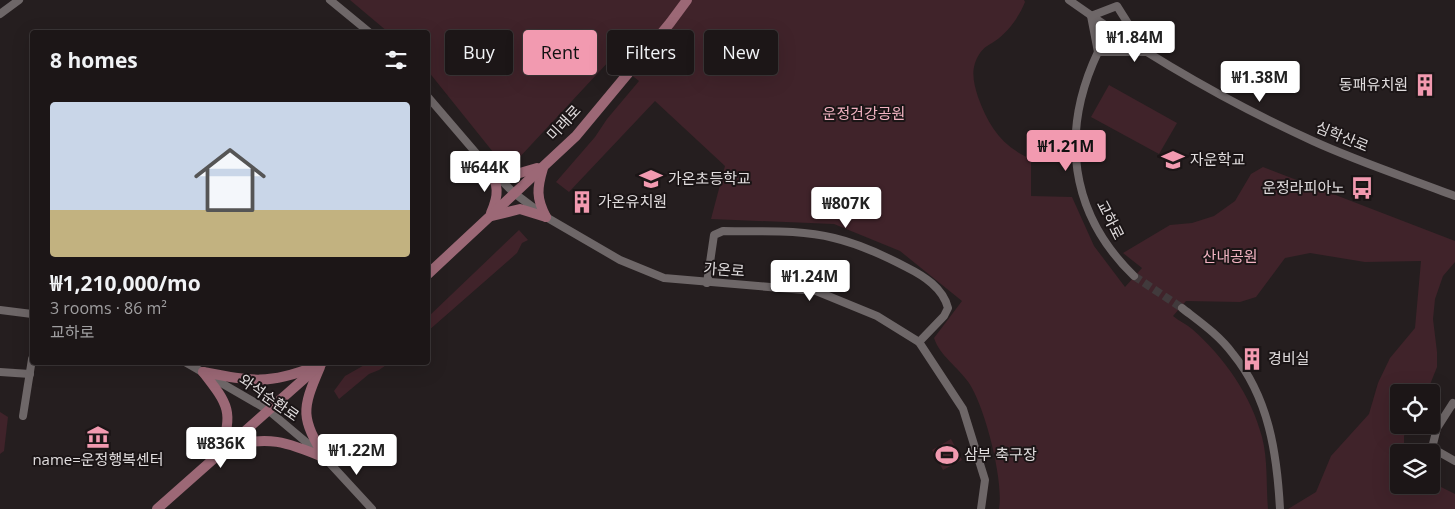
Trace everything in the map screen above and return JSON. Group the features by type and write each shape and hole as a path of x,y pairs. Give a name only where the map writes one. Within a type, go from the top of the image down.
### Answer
{"main road":[{"name":"미래로","path":"430,272 576,136 687,0"},
{"path":"488,168 513,175 544,165"},
{"path":"544,165 537,196 546,217"},
{"path":"488,168 496,180 498,190 489,217"},
{"path":"489,217 520,209 546,217"},
{"path":"203,372 242,380 265,381 286,378 317,365"},
{"path":"157,509 320,365"},
{"path":"321,365 310,390 304,412 308,429 325,458"},
{"path":"203,372 221,396 228,412 227,434 220,452"},
{"path":"220,452 238,444 266,439 297,446 325,458"}],"street":[{"path":"0,14 19,0"},
{"path":"330,0 367,30"},
{"name":"심학산로","path":"1069,0 1146,52 1235,104 1314,142 1455,196"},
{"path":"1118,3 1146,52 1098,52 1092,16 1118,3"},
{"name":"교하로","path":"1098,52 1085,83 1077,113 1075,136 1076,166 1082,193 1091,219 1106,245 1134,276"},
{"name":"가온로","path":"430,100 488,168 514,193 546,217 620,260 664,278 816,292 877,316 919,342 963,409 985,480 981,509"},
{"path":"707,283 712,240 714,235 723,231 795,232 834,237 876,251 917,273 942,292 948,308 944,316 919,342"},
{"path":"1182,308 1212,331 1233,354 1256,392 1270,426 1278,469 1280,509"},
{"path":"0,310 30,314"},
{"path":"23,416 31,365"},
{"name":"와석순환로","path":"190,365 268,410 325,458 372,509"},
{"path":"0,372 30,374"},
{"path":"1454,401 1437,428 1432,448 1436,452 1455,461"}],"green space":[{"name":"운정건강공원","path":"350,0 1024,0 1023,8 1013,24 1000,37 983,49 977,59 973,75 978,97 986,117 997,134 1012,148 1031,159 1031,196 1072,197 1094,246 1125,287 1142,268 1123,253 1170,225 1192,223 1214,216 1235,201 1251,174 1263,167 1455,241 1455,262 1443,276 1435,299 1433,319 1437,367 1430,384 1390,384 1390,434 1405,434 1404,444 1390,444 1390,494 1440,494 1440,486 1455,494 1455,509 1288,509 1316,492 1331,456 1369,414 1378,383 1390,358 1415,328 1421,261 1365,262 1310,253 1285,258 1256,297 1240,302 1186,301 1173,316 1192,329 1215,352 1235,378 1251,406 1264,446 1268,509 999,509 999,481 996,463 981,409 969,383 940,350 934,338 962,301 900,251 834,224 711,219 725,166 655,101 569,192 556,182 595,137 607,119 639,81 631,75 694,75 694,30 607,30 607,63 597,74 597,30 523,30 523,75 596,75 517,160 508,163 497,157 430,73 430,30 386,30"},
{"path":"1109,85 1177,123 1159,154 1091,117"},
{"path":"519,230 528,240 522,243 517,253 430,329 430,315"},
{"path":"364,365 386,365 369,374 339,399 334,391 345,376"},
{"path":"0,412 8,417 4,451 0,454"},
{"name":"삼부 축구장","path":"951,439 962,460 943,470 932,450"}],"tunnel":[{"path":"1134,276 1182,308"}],"place":[{"name":"동패유치원","path":"1425,85"},
{"name":"자운학교","path":"1173,160"},
{"name":"가온초등학교","path":"651,179"},
{"name":"운정라피아노","path":"1362,188"},
{"name":"가온유치원","path":"582,202"},
{"name":"경비실","path":"1252,359"},
{"name":"name=운정행복센터","path":"98,437"},
{"name":"삼부 축구장","path":"947,455"}],"park label":[{"name":"산내공원","path":"1230,257"}]}
